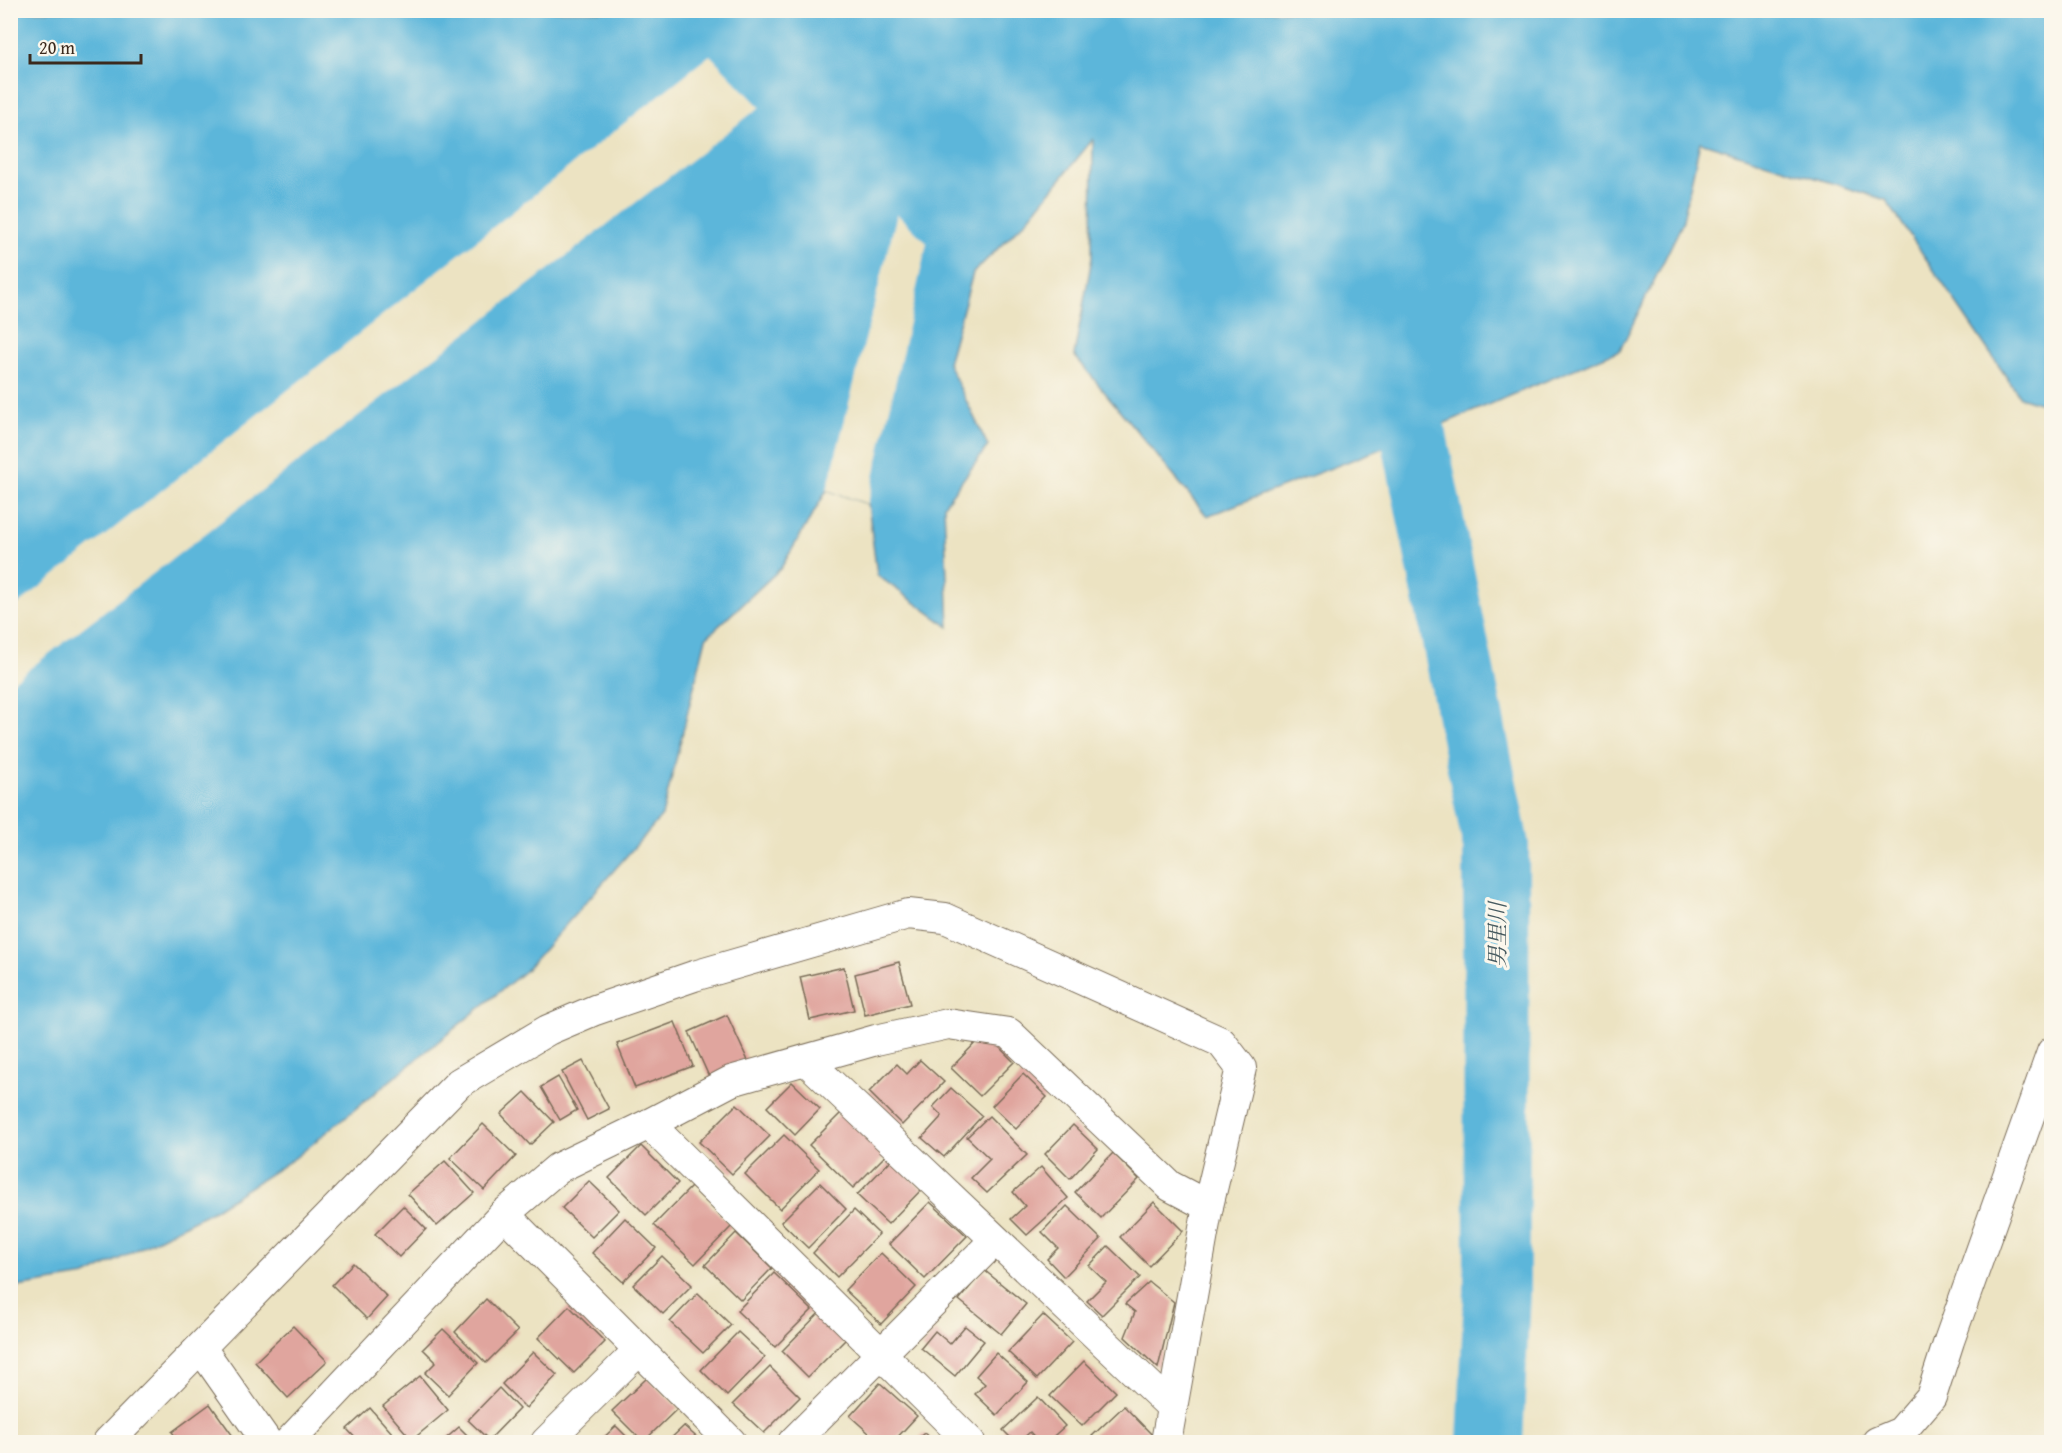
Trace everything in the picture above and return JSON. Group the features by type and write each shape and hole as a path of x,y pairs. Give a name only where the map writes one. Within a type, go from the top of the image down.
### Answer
{"street":[{"path":"108,1443 459,1083 548,1030 595,1010 694,976 908,914 945,918 1221,1042 1241,1068 1209,1206 1166,1443"},
{"path":"289,1443 504,1214 558,1168 731,1081 876,1040 948,1024 1009,1032 1170,1186 1209,1206"},
{"path":"1877,1443 1901,1432 1931,1397 2052,1052"},
{"path":"806,1060 1172,1407"},
{"path":"649,1124 970,1443"},
{"path":"504,1214 731,1443"},
{"path":"793,1443 995,1240"},
{"path":"201,1348 267,1443"},
{"path":"546,1443 639,1350"}],"water":[{"path":"11,11 2051,11 2051,407 2020,397 1886,200 1700,142 1682,224 1620,350 1414,436 1207,516 1074,355 1092,258 1093,139 1029,218 973,273 948,363 988,446 944,505 949,627 877,575 868,504 827,490 781,568 706,638 662,816 525,971 295,1158 212,1211 86,1276 11,1288"}],"pier":[{"path":"710,55 760,107 11,683 11,610"},
{"path":"897,214 927,243 868,504 827,490"}],"building":[{"path":"899,962 910,1004 865,1015 855,974"},
{"path":"844,967 854,1010 810,1020 800,977"},
{"path":"727,1015 749,1063 711,1081 689,1032"},
{"path":"675,1022 693,1066 635,1088 617,1044"},
{"path":"985,1033 1014,1062 980,1096 951,1068"},
{"path":"920,1060 944,1082 902,1125 869,1092 897,1064 907,1074"},
{"path":"583,1061 609,1109 587,1120 562,1072"},
{"path":"1023,1074 1047,1097 1016,1129 992,1106"},
{"path":"558,1077 577,1110 560,1120 541,1087"},
{"path":"792,1082 820,1109 795,1135 767,1107"},
{"path":"951,1088 982,1116 944,1157 922,1138 942,1116 933,1107"},
{"path":"525,1092 554,1122 530,1145 501,1114"},
{"path":"737,1104 770,1136 732,1174 699,1142"},
{"path":"842,1112 886,1155 853,1188 809,1145"},
{"path":"989,1116 1027,1155 987,1193 971,1178 990,1159 967,1137"},
{"path":"483,1124 516,1156 484,1190 450,1158"},
{"path":"1073,1125 1098,1149 1070,1179 1045,1154"},
{"path":"784,1135 819,1169 780,1209 745,1174"},
{"path":"641,1146 678,1183 646,1215 609,1178"},
{"path":"1113,1153 1139,1179 1101,1218 1075,1192"},
{"path":"892,1159 922,1189 888,1224 857,1195"},
{"path":"445,1161 474,1193 437,1226 408,1194"},
{"path":"1041,1167 1068,1198 1027,1235 1011,1219 1025,1206 1013,1192"},
{"path":"589,1181 619,1210 592,1237 562,1208"},
{"path":"820,1183 846,1209 808,1248 781,1222"},
{"path":"691,1187 732,1226 695,1264 654,1225"},
{"path":"930,1202 967,1236 925,1279 889,1244"},
{"path":"1154,1202 1183,1231 1149,1266 1120,1237"},
{"path":"403,1206 426,1229 399,1257 375,1234"},
{"path":"1067,1206 1101,1239 1064,1277 1047,1259 1058,1248 1042,1232"},
{"path":"854,1210 879,1234 837,1277 813,1253"},
{"path":"625,1218 656,1248 623,1282 592,1253"},
{"path":"736,1233 772,1268 741,1300 705,1265"},
{"path":"1108,1246 1140,1277 1102,1315 1087,1301 1106,1282 1089,1266"},
{"path":"881,1253 916,1287 881,1324 845,1290"},
{"path":"662,1256 692,1285 663,1314 633,1285"},
{"path":"353,1263 387,1297 367,1319 332,1285"},
{"path":"984,1270 1026,1304 1001,1334 959,1300"},
{"path":"774,1273 812,1310 775,1347 737,1311"},
{"path":"1149,1282 1174,1302 1158,1368 1125,1337 1135,1312 1125,1304"},
{"path":"698,1293 731,1325 703,1353 670,1322"},
{"path":"486,1299 518,1331 486,1363 455,1332"},
{"path":"569,1306 605,1342 574,1373 538,1338"},
{"path":"821,1311 848,1337 808,1377 782,1351"},
{"path":"1043,1315 1072,1342 1037,1379 1008,1352"},
{"path":"293,1326 327,1361 288,1398 255,1362"},
{"path":"965,1326 984,1341 955,1376 921,1348 935,1331 950,1344"},
{"path":"443,1329 478,1363 448,1395 425,1373 436,1362 423,1349"},
{"path":"738,1332 765,1357 727,1396 701,1370"},
{"path":"533,1352 557,1375 526,1408 502,1384"},
{"path":"996,1353 1028,1382 997,1415 975,1394 985,1384 976,1376"},
{"path":"1084,1361 1116,1392 1082,1426 1050,1396"},
{"path":"770,1367 800,1397 764,1433 733,1404"},
{"path":"420,1376 448,1410 412,1440 383,1406"},
{"path":"647,1378 678,1408 643,1442 612,1411"},
{"path":"880,1383 917,1416 893,1442 879,1442 850,1416"},
{"path":"499,1388 519,1409 489,1440 468,1420"},
{"path":"1038,1397 1065,1426 1047,1442 1039,1442 1030,1432 1019,1442 1015,1442 1003,1430"},
{"path":"210,1404 233,1436 223,1442 180,1442 172,1432"},
{"path":"1124,1406 1156,1439 1153,1442 1098,1442 1092,1436"},
{"path":"370,1408 400,1442 359,1442 347,1429"},
{"path":"616,1426 632,1442 599,1442"},
{"path":"684,1426 702,1442 667,1442"},
{"path":"459,1427 474,1442 442,1442"},
{"path":"924,1433 935,1442 915,1442"}],"waterway":[{"name":"男里川","path":"1414,436 1496,846 1497,1292 1490,1442"}]}
